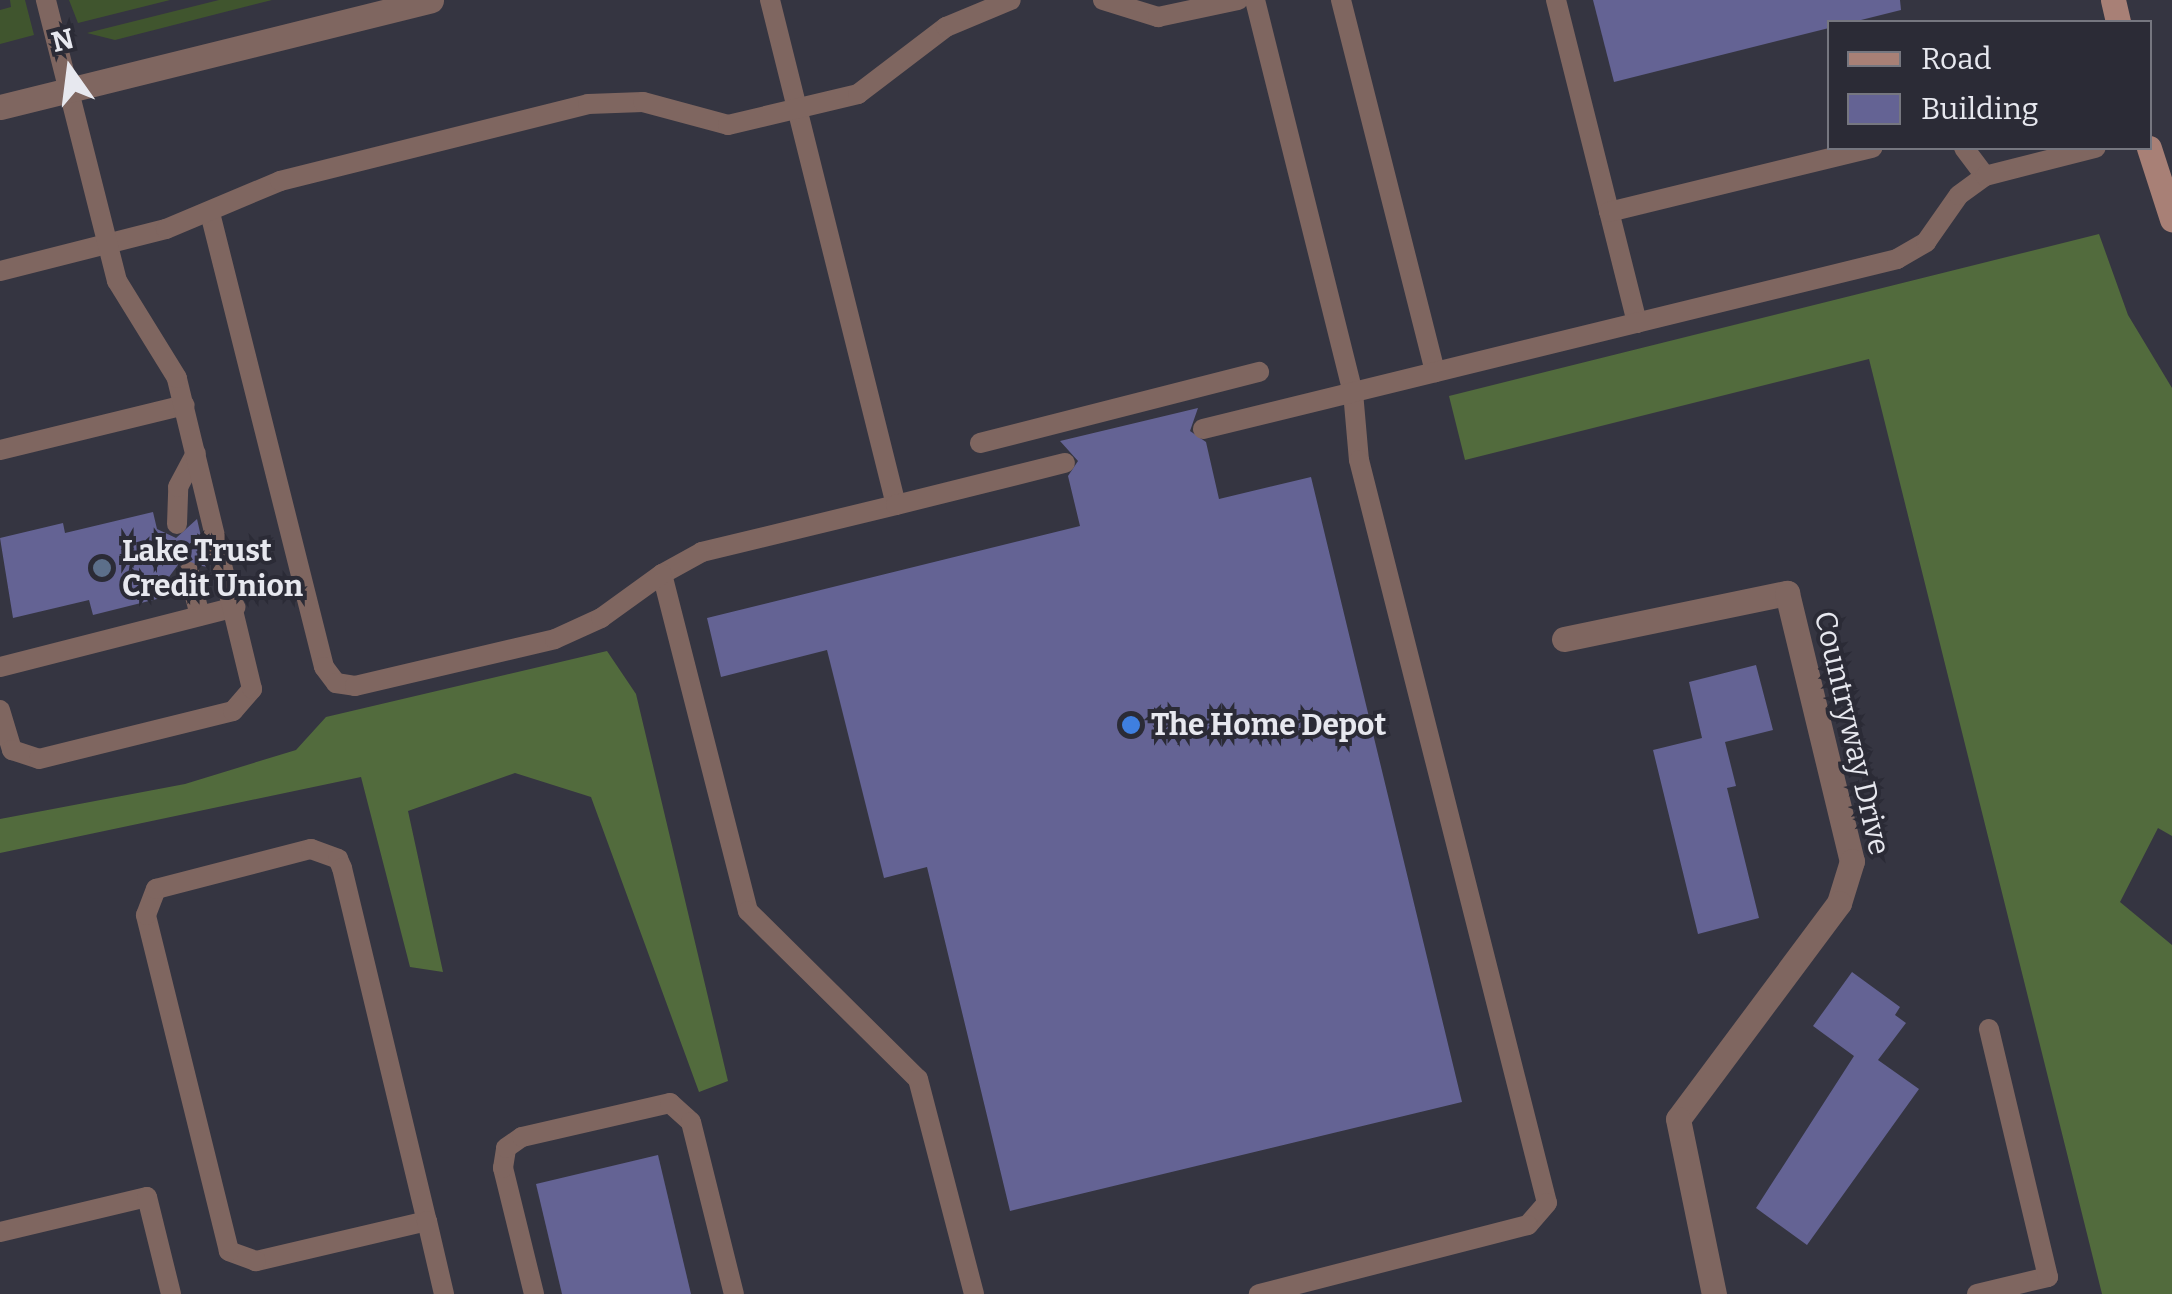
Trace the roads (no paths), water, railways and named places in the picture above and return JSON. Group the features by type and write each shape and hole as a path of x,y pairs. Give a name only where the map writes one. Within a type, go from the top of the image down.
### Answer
{"street":[{"path":"0,107 431,0"},
{"path":"2150,150 2172,219"},
{"name":"Countryway Drive","path":"1564,639 1787,593 1852,861 1839,903 1678,1120 1714,1294"}],"lane":[{"path":"0,710 12,750 29,760 233,711 252,689 184,405 166,353 122,293 46,0"},
{"path":"770,0 896,504"},
{"path":"0,271 210,212 280,181 606,101 643,102 712,124 796,110 874,88 946,27 1010,0"},
{"path":"1103,0 1158,17 1238,0"},
{"path":"1255,0 1353,392 1360,460 1548,1204 1528,1225 1259,1294"},
{"path":"1342,0 1435,372"},
{"path":"1556,0 1637,323"},
{"path":"1609,212 1864,150"},
{"path":"1966,150 1985,176"},
{"path":"1203,429 1896,259 1926,242 1959,195 1985,176 2087,150"},
{"path":"210,212 324,667 336,683 355,686 555,639 601,618 662,574 702,552 1065,463"},
{"path":"980,443 1258,372"},
{"path":"0,450 184,405"},
{"path":"177,524 178,487 196,453"},
{"path":"189,572 200,616"},
{"path":"662,574 748,911 918,1079 974,1294"},
{"path":"0,667 234,608"},
{"path":"427,1220 256,1261 229,1251 146,916 156,889 312,850 338,859 427,1220 444,1294"},
{"path":"1977,1294 2048,1277 1989,1029"},
{"path":"534,1294 503,1168 506,1148 522,1137 660,1103 680,1106 691,1122 734,1294"},
{"path":"0,1232 147,1197 171,1294"}],"place":[{"name":"Lake Trust Credit Union","path":"102,568"},
{"name":"The Home Depot","path":"1131,725"}]}
